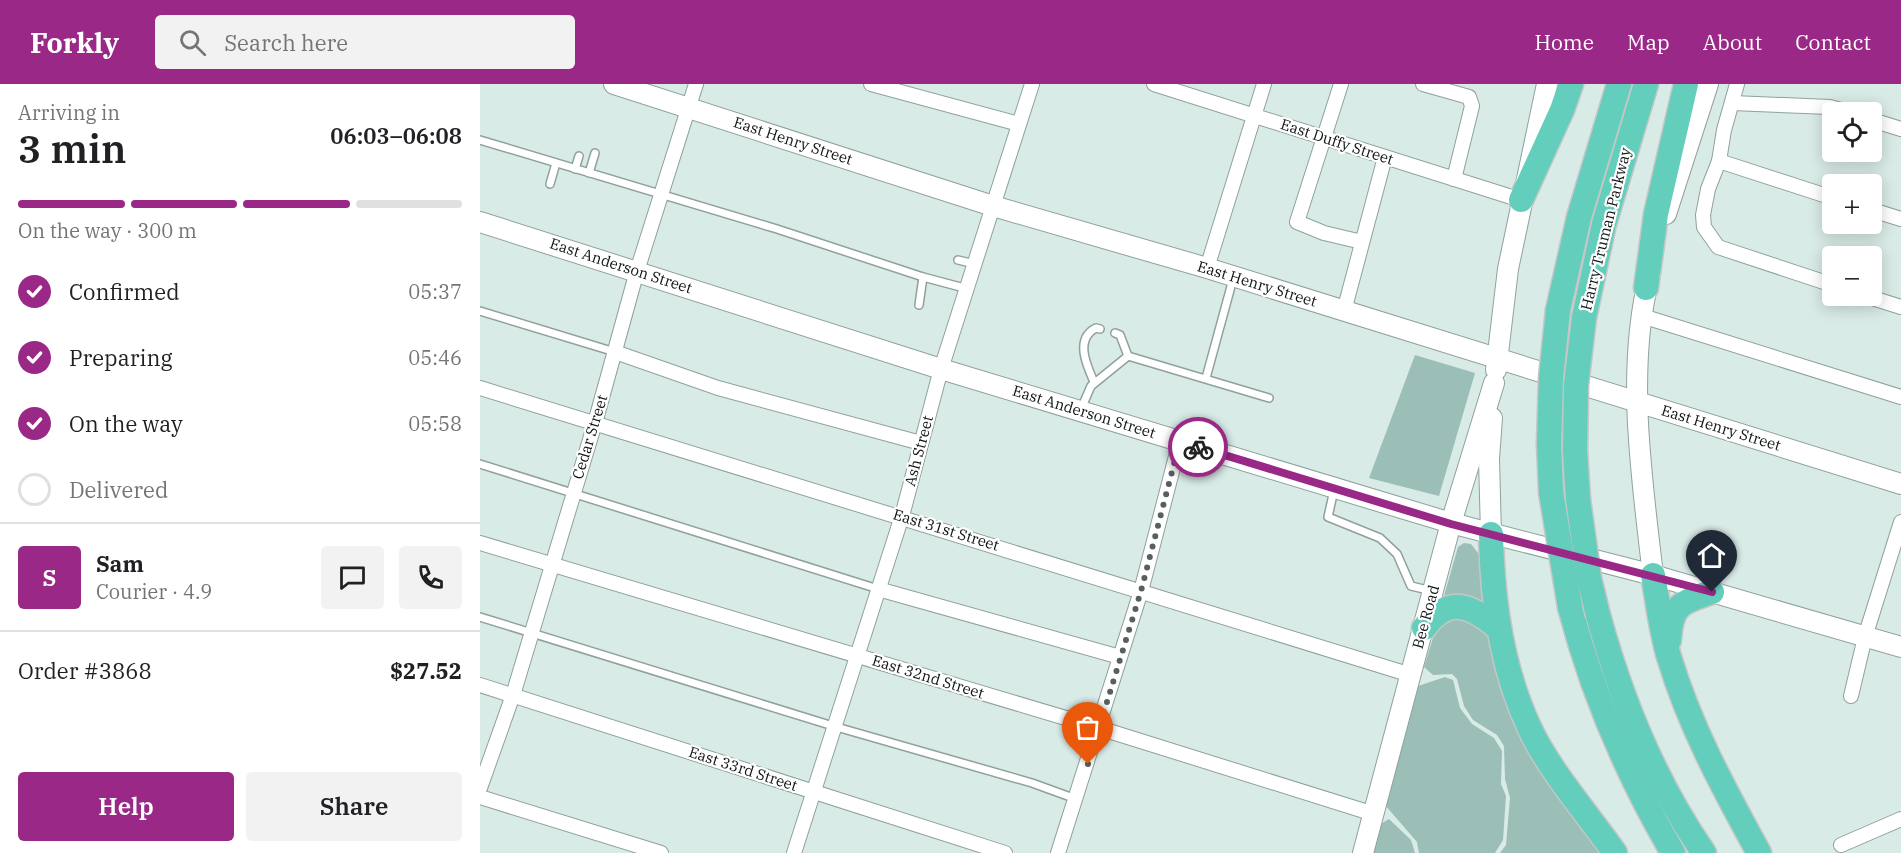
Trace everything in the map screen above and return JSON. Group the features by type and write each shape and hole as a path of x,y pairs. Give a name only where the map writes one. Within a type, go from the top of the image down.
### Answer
{"highway":[{"path":"1521,200 1562,110 1570,84"},
{"name":"Harry Truman Parkway","path":"1619,84 1579,217 1558,310 1551,378 1549,444 1551,492 1570,607 1582,655 1612,736 1631,779 1673,853"},
{"name":"Harry Truman Parkway","path":"1646,84 1604,224 1584,318 1576,385 1575,451 1578,499 1589,578 1598,615 1635,726 1654,767 1704,853"},
{"path":"1646,288 1656,214 1686,84"},
{"path":"1491,534 1492,585 1498,628 1514,687 1530,730 1615,853"},
{"path":"1653,575 1668,654 1684,704 1714,772 1759,853"},
{"path":"1668,654 1670,625 1676,608 1686,601 1712,592"},
{"path":"1424,628 1435,613 1451,607 1468,608 1479,612 1498,628"}],"main road":[{"name":"East Henry Street","path":"614,84 993,206 1207,268 1901,484"},
{"path":"1491,534 1489,459 1494,383 1506,279 1547,84"},
{"path":"1653,575 1643,488 1639,341 1646,288 1662,227 1708,84"},
{"name":"East Anderson Street","path":"480,222 941,369 1451,524 1653,575 1901,647"},
{"name":"Bee Road","path":"1363,853 1451,524 1494,383"}],"street":[{"name":"Cedar Street","path":"480,788 513,695 550,564 595,423 638,271 696,84"},
{"path":"871,84 1019,124"},
{"name":"Ash Street","path":"794,853 902,516 941,369 1032,84"},
{"name":"East Duffy Street","path":"1154,84 1521,200"},
{"path":"1207,268 1264,84"},
{"path":"1341,84 1322,137 1297,222 1324,233 1362,242"},
{"path":"1423,84 1469,97 1472,106 1454,179"},
{"path":"1737,84 1719,161 1708,189 1703,215 1704,227 1718,247 1822,281"},
{"path":"1732,103 1822,107"},
{"path":"1882,123 1901,129"},
{"path":"1344,310 1385,157"},
{"path":"1719,161 1822,194"},
{"path":"1882,213 1901,219"},
{"path":"1882,301 1901,307"},
{"path":"1642,316 1901,396"},
{"path":"615,352 718,388 921,443"},
{"name":"East 31st Street","path":"480,388 902,516 1411,675"},
{"path":"1058,853 1100,728 1141,591 1180,441"},
{"path":"1851,696 1865,637 1901,522"},
{"name":"East 32nd Street","path":"480,543 1100,728 1374,814"},
{"path":"878,589 1120,657"},
{"name":"East 33rd Street","path":"480,685 1005,853"},
{"path":"480,797 661,853"},
{"path":"1841,845 1901,819"}],"lane":[{"path":"480,140 968,289"},
{"path":"589,173 595,153"},
{"path":"575,169 579,156"},
{"path":"550,184 556,163"},
{"path":"958,260 975,264"},
{"path":"1206,378 1233,276"},
{"path":"920,305 923,277"},
{"path":"480,311 615,352"},
{"path":"1095,382 1083,357 1083,347 1088,333 1096,328 1100,329"},
{"path":"1115,333 1120,335 1128,356"},
{"path":"1128,356 1269,398"},
{"path":"1080,411 1095,382 1128,356"},
{"path":"480,464 878,589"},
{"path":"1334,488 1328,517 1334,522 1380,538 1397,554 1411,586 1433,591"},
{"path":"480,616 833,726 1032,783 1076,799"}],"green space":[{"path":"1415,355 1475,373 1439,496 1369,478"},
{"path":"1464,543 1471,544 1478,553 1481,552 1485,608 1444,596 1458,547"},
{"path":"1448,612 1487,626 1496,658 1499,683 1513,716 1602,853 1500,853 1506,845 1510,798 1505,779 1504,746 1497,735 1473,720 1464,706 1457,679 1452,674 1433,675 1424,667 1436,628"},
{"path":"1445,677 1453,680 1460,708 1472,724 1494,738 1502,751 1501,784 1506,796 1503,840 1495,853 1419,853 1417,842 1385,805 1418,686"},
{"path":"1389,819 1411,840 1415,853 1372,853 1379,825"}],"way so far":[{"path":"1088,764 1141,591 1180,441 1198,447"}],"route":[{"path":"1198,447 1451,524 1712,592"}]}
